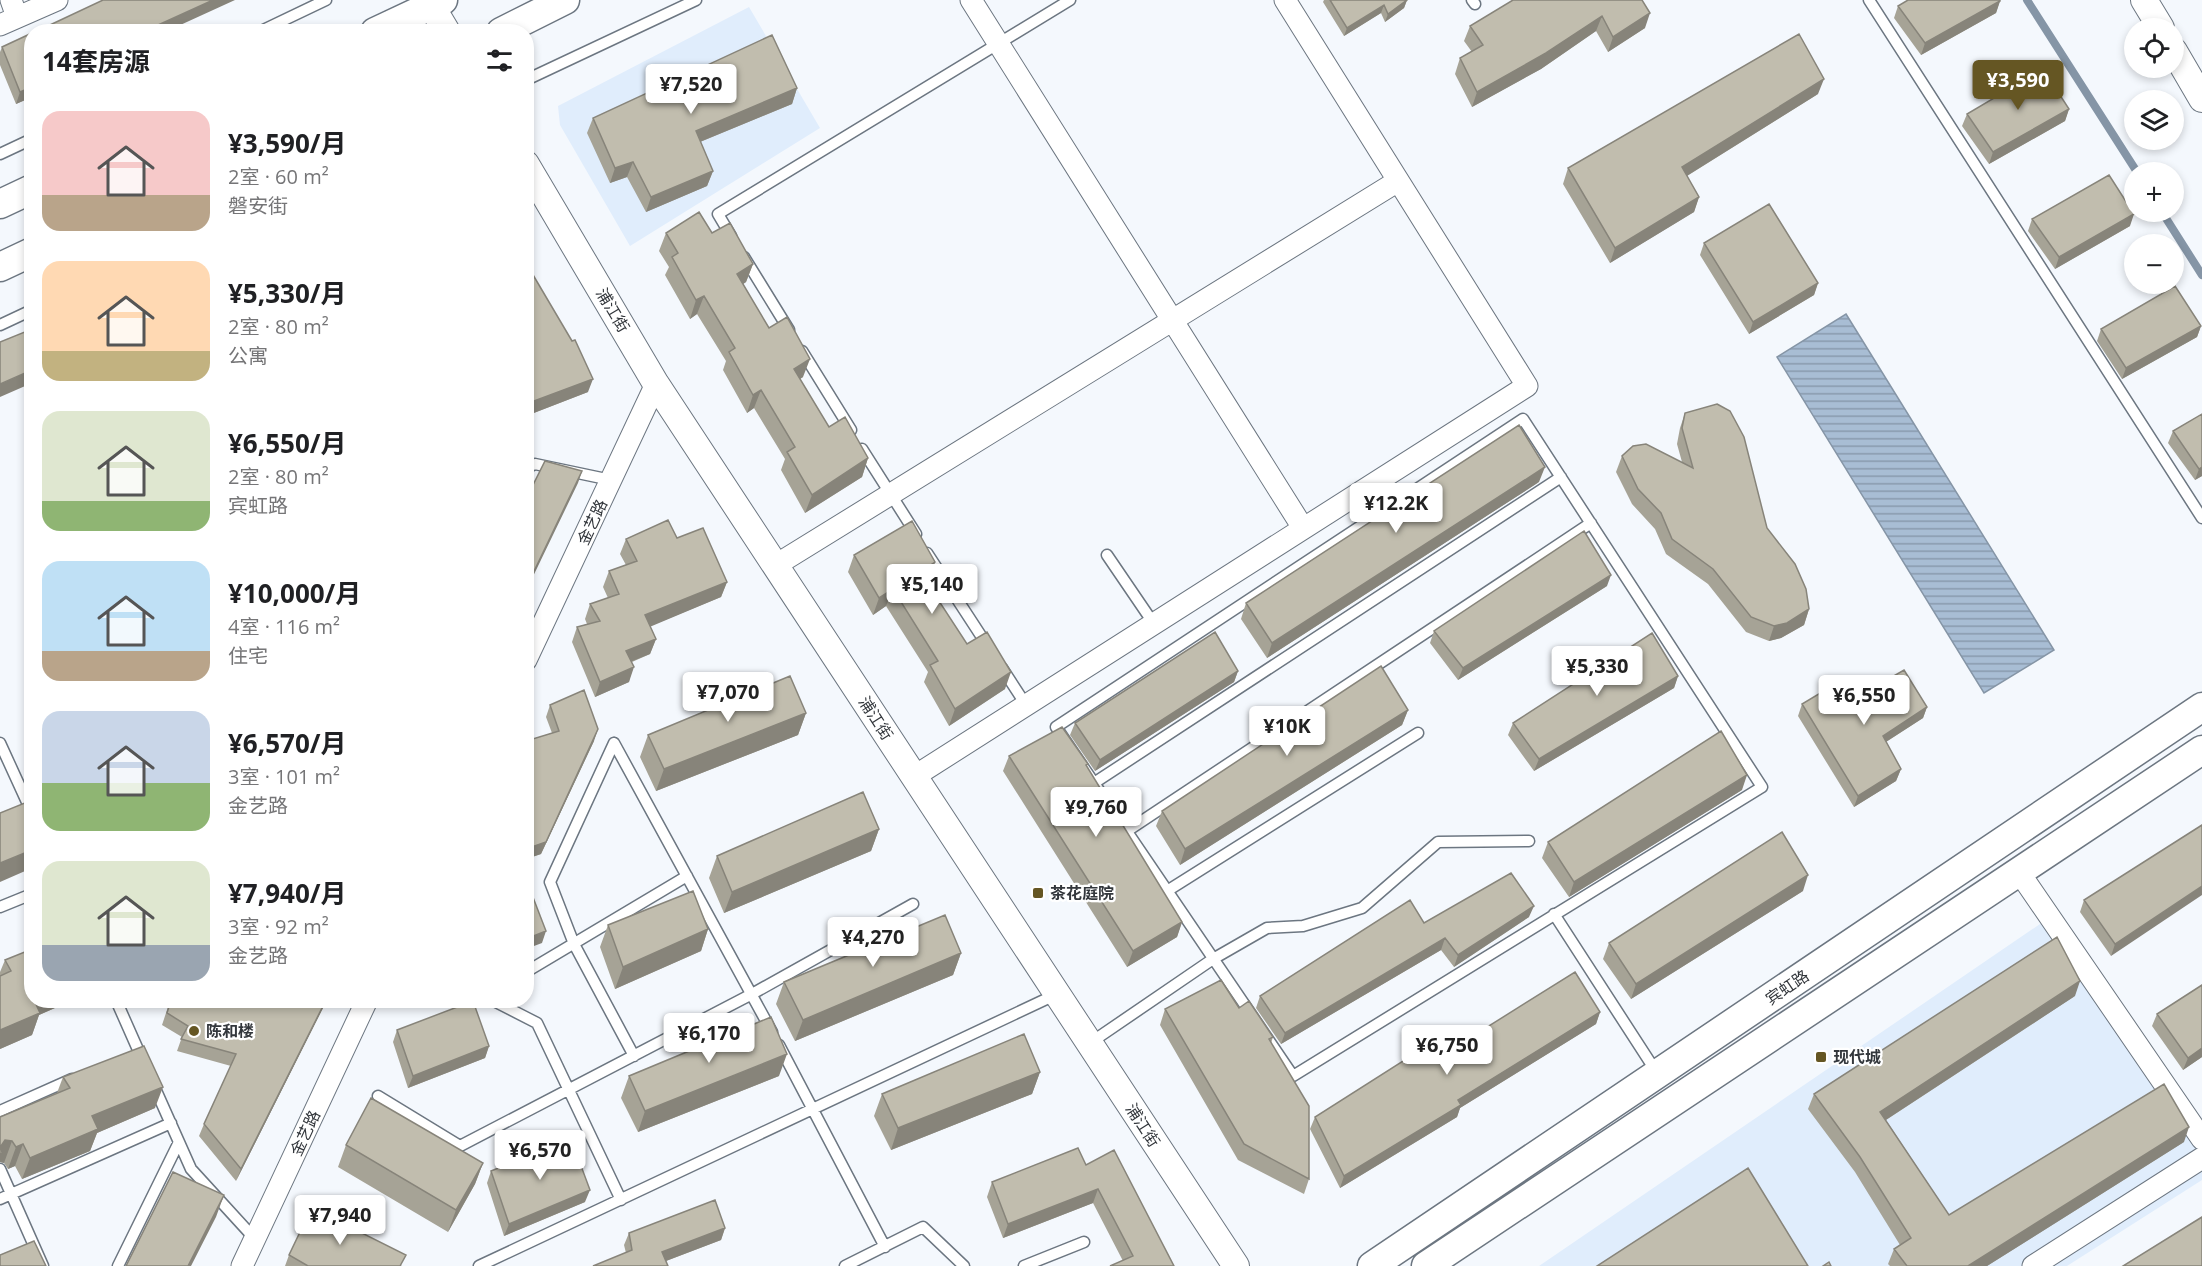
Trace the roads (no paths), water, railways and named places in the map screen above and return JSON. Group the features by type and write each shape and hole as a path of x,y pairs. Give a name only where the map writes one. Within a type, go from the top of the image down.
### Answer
{"main road":[{"path":"517,24 565,0"},
{"path":"391,24 434,2"},
{"path":"0,204 24,193"},
{"path":"0,267 24,256"},
{"name":"宾虹路","path":"1372,1266 2202,707"},
{"name":"宾虹路","path":"1426,1266 2202,750"}],"street":[{"path":"9,14 57,0"},
{"path":"970,0 1303,528"},
{"path":"915,776 1527,386 1285,0"},
{"path":"2144,0 2154,18"},
{"path":"434,2 444,24"},
{"path":"2184,68 2202,99"},
{"name":"浦江街","path":"534,178 656,384 1236,1266"},
{"path":"776,565 1398,181"},
{"name":"金艺路","path":"534,643 656,384"},
{"path":"2019,872 2202,1138"},
{"name":"金艺路","path":"242,1266 363,1008"},
{"path":"2033,1266 2202,1158"}],"lane":[{"path":"276,24 326,0"},
{"path":"534,76 696,0"},
{"path":"1026,705 890,495 718,214 1070,0"},
{"path":"1869,0 2202,518"},
{"path":"0,154 24,143"},
{"path":"0,325 24,314"},
{"path":"1523,419 1591,523 1762,787 1293,1076 1056,727 1523,419"},
{"path":"534,464 611,480"},
{"path":"1094,783 1561,477"},
{"path":"1127,831 1591,523"},
{"path":"1107,555 1154,624"},
{"path":"1167,891 1418,733"},
{"path":"0,743 5,767 24,799"},
{"path":"634,1056 574,944 550,882 614,743 814,1109 885,1247"},
{"path":"1090,1043 1214,959 1267,928 1303,926 1362,908 1438,842 1529,841"},
{"path":"534,967 687,876"},
{"path":"0,908 24,898"},
{"path":"378,1096 460,1146 752,994 913,904"},
{"path":"1554,914 1658,1074"},
{"path":"479,1266 1057,994"},
{"path":"118,1008 132,1052 171,1123 191,1169 255,1239"},
{"path":"508,1008 537,1023 621,1200"},
{"path":"0,1111 85,1073"},
{"path":"0,1199 171,1123"},
{"path":"118,1266 179,1142"},
{"path":"0,1169 43,1266"},
{"path":"845,1266 923,1227 964,1266"},
{"path":"1024,1266 1084,1242"}],"waterway":[{"path":"2027,0 2131,162"},
{"path":"2168,222 2202,275"}],"place":[{"name":"茶花庭院","path":"1038,893"},
{"name":"陈和楼","path":"194,1031"},
{"name":"现代城","path":"1821,1057"}]}
